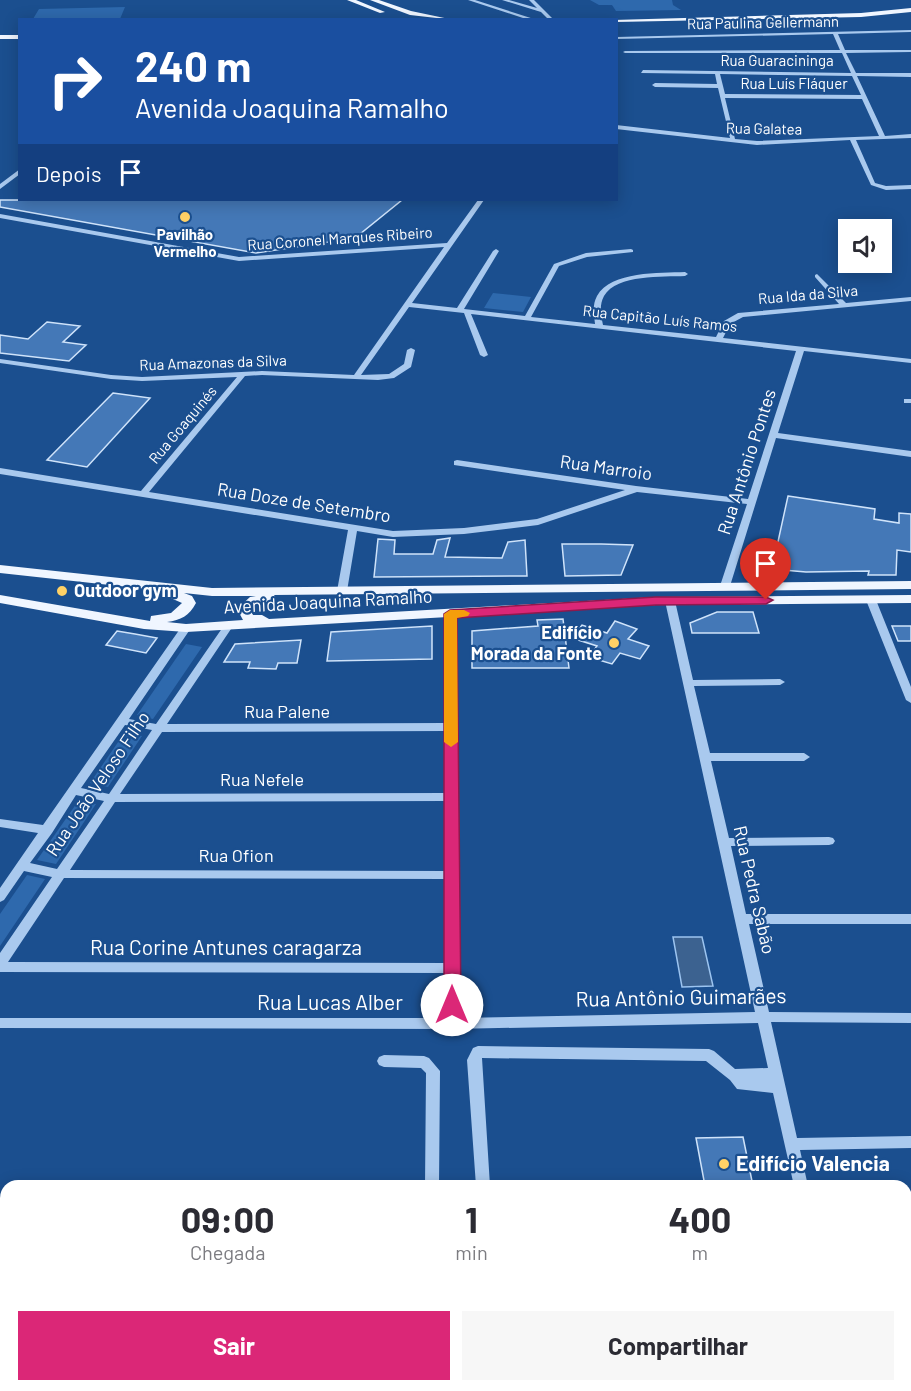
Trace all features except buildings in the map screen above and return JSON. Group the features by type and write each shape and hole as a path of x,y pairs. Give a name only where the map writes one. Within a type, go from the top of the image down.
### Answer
{"main road":[{"path":"350,0 383,14 397,12"},
{"path":"373,0 397,12 432,18"},
{"path":"618,22 857,18 911,12"},
{"path":"0,32 18,32"},
{"path":"0,37 18,37"},
{"name":"Avenida Joaquina Ramalho","path":"0,569 167,589 212,592 911,585"},
{"path":"82,612 99,610 143,618 174,617 187,609 189,603 187,599 171,594 167,589"},
{"path":"285,623 276,619 250,620 246,617 244,609 255,600 310,596 322,591"},
{"name":"Avenida Joaquina Ramalho","path":"0,598 144,625 186,628 670,601 911,599"}],"street":[{"path":"470,0 528,18"},
{"path":"504,0 543,11"},
{"path":"512,2 531,0 550,18"},
{"name":"Rua Paulina Gellermann","path":"618,38 911,31"},
{"path":"835,33 883,138"},
{"path":"624,52 911,51"},
{"name":"Rua Guaracininga","path":"643,72 911,75"},
{"path":"717,73 733,141"},
{"path":"655,86 720,86"},
{"name":"Rua Luís Fláquer","path":"723,96 864,97"},
{"name":"Rua Galatea","path":"618,127 733,141 770,143 911,136"},
{"path":"853,140 873,184 886,188 911,187"},
{"path":"0,187 18,173"},
{"name":"Rua Coronel Marques Ribeiro","path":"0,216 239,259 449,245 481,201"},
{"path":"356,377 449,245"},
{"path":"484,355 463,311 496,251"},
{"path":"527,318 556,265 586,255 631,251"},
{"path":"599,326 597,307 606,288 612,283 629,279 685,274"},
{"path":"817,276 844,305"},
{"name":"Rua Ida da Silva","path":"719,339 728,322 741,315 911,299"},
{"name":"Rua Capitão Luís Ramos","path":"406,306 911,361"},
{"name":"Rua Antônio Pontes","path":"725,586 801,348"},
{"name":"Rua Amazonas da Silva","path":"0,361 111,377 142,379 243,374 378,378 400,372 408,365 411,350"},
{"name":"Rua Goaquinés","path":"144,493 243,374"},
{"path":"773,435 911,454"},
{"name":"Rua Marroio","path":"457,463 636,489 752,502"},
{"name":"Rua Doze de Setembro","path":"0,471 353,529 413,534 509,527 553,518 636,489"},
{"path":"342,591 353,529"},
{"path":"871,600 911,700"},
{"name":"Rua Pedra Sabão","path":"670,601 800,1180"},
{"path":"450,614 452,1024"},
{"name":"Rua João Veloso Filho","path":"0,965 157,728 228,626"},
{"name":"Rua João Veloso Filho","path":"0,897 124,721 186,628"},
{"path":"688,683 780,682"},
{"name":"Rua Palene","path":"124,721 157,728 451,727"},
{"path":"705,757 804,757"},
{"name":"Rua Nefele","path":"74,791 110,798 451,797"},
{"path":"0,823 48,830"},
{"path":"724,842 829,841"},
{"name":"Rua Ofion","path":"22,866 60,874 452,875"},
{"path":"741,920 911,919"},
{"name":"Rua Corine Antunes caragarza","path":"0,965 452,968"},
{"name":"Rua Antônio Guimarães","path":"452,1024 762,1017 911,1018"},
{"name":"Rua Lucas Alber","path":"0,1023 452,1024"},
{"path":"483,1180 474,1060 478,1052 709,1055 727,1073 735,1076 742,1085 777,1080"},
{"path":"384,1061 424,1062 434,1071 432,1180"},
{"path":"792,1144 911,1142"}],"shaded area":[{"path":"590,0 672,0 673,5 681,10 616,11 612,5 599,5"},
{"path":"125,7 120,18 34,18 39,9"},
{"path":"493,293 531,297 523,312 484,308"},
{"path":"186,644 202,647 153,719 137,715"},
{"path":"125,732 142,736 108,787 90,783"},
{"path":"79,800 96,804 56,864 37,860"},
{"path":"27,875 45,879 0,946 0,914"},
{"path":"673,937 702,937 713,986 682,987"}],"slow traffic":[{"path":"451,742 450,614 464,613"}],"place":[{"name":"Pavilhão Vermelho","path":"185,217"},
{"name":"Outdoor gym","path":"62,591"},
{"name":"Edifício Morada da Fonte","path":"614,643"},
{"name":"Edifício Valencia","path":"724,1164"}],"route":[{"path":"452,1005 450,614 656,601 766,600"}]}
